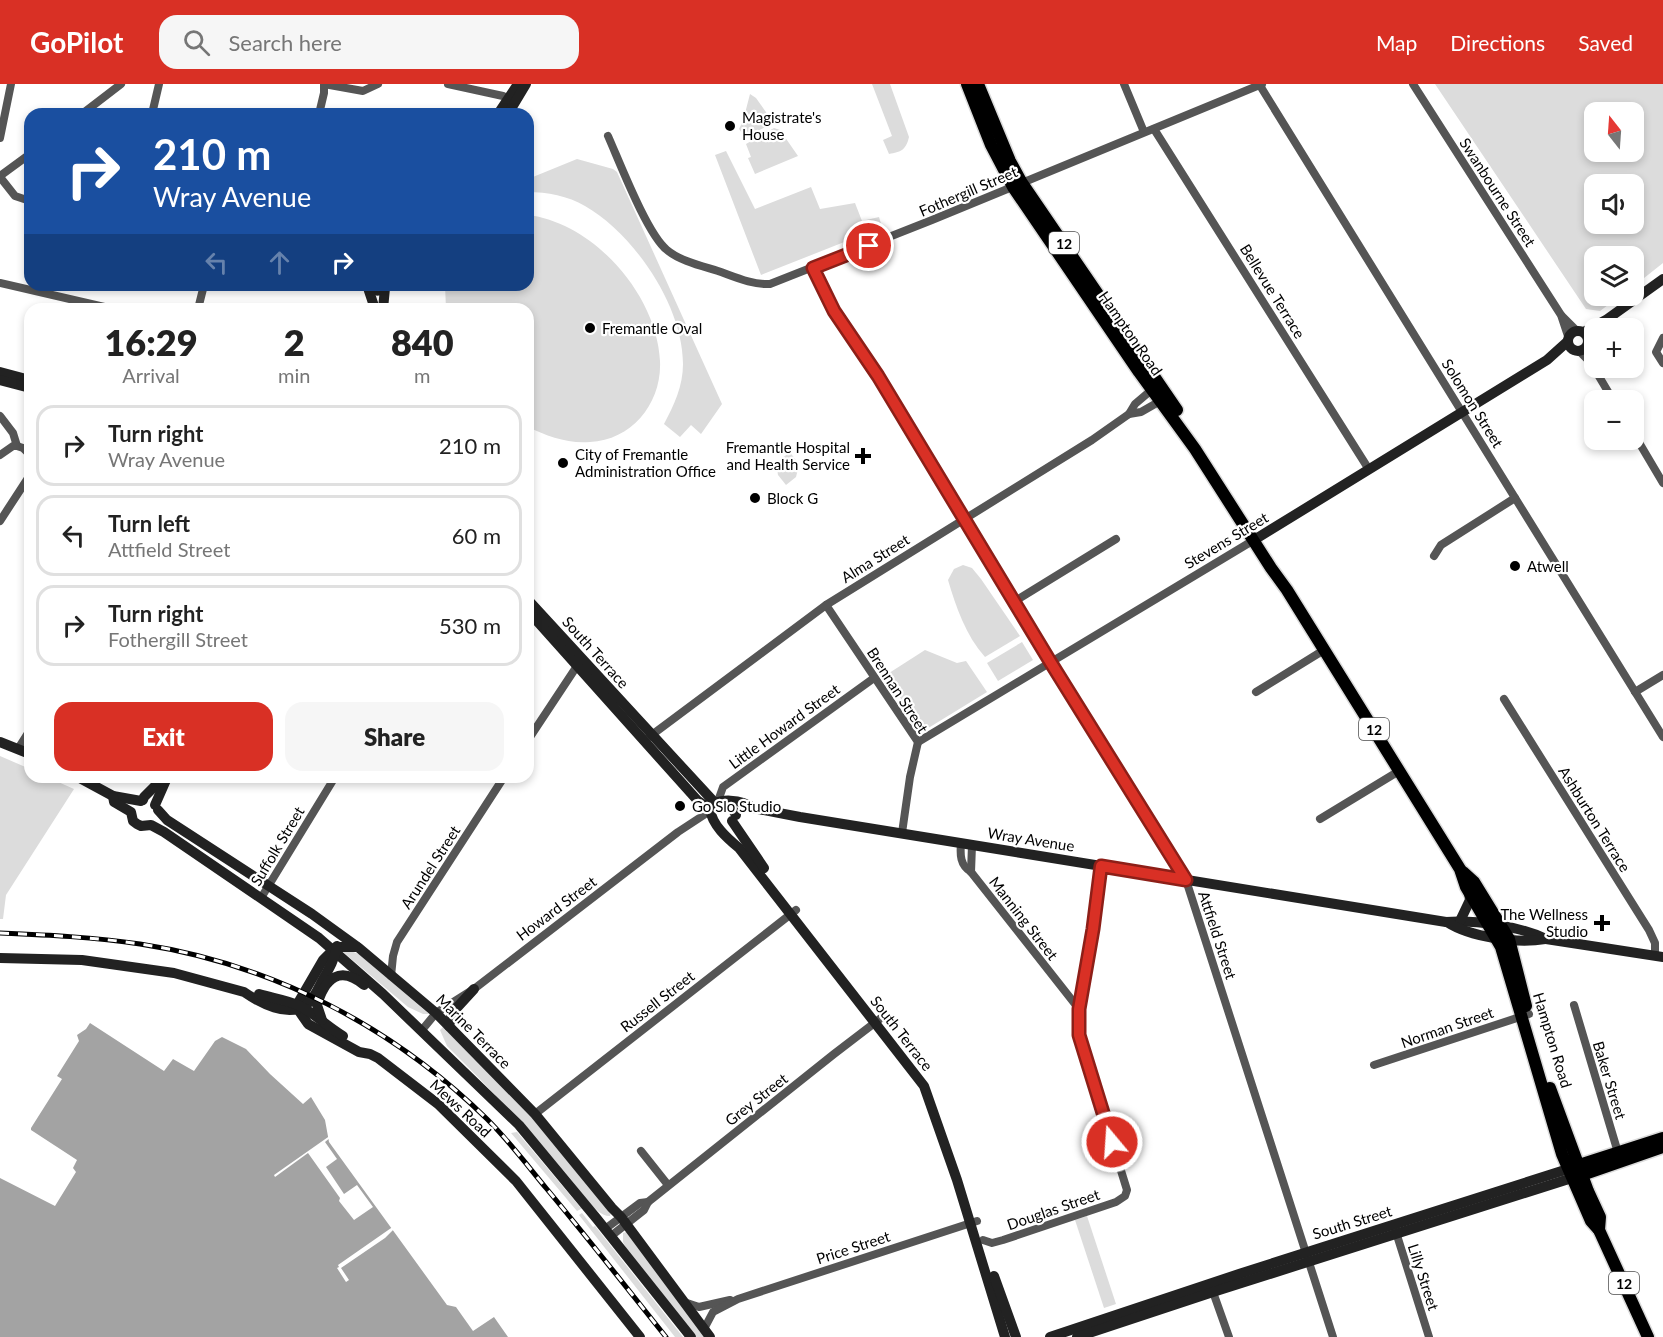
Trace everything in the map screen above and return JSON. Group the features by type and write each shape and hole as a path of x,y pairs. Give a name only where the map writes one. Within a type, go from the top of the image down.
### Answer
{"main road":[{"name":"Hampton Road","path":"967,84 1001,166 1018,185 1257,538 1275,561 1287,590 1460,869 1469,892 1489,925 1502,934"},
{"name":"Hampton Road","path":"978,84 1018,185"},
{"name":"Hampton Road","path":"1460,869 1474,882 1502,934 1575,1172 1600,1217 1599,1230 1648,1337"},
{"name":"South Street","path":"1620,1157 1663,1138"},
{"name":"South Street","path":"1575,1172 1620,1157 1663,1147"}],"street":[{"path":"0,138 11,84"},
{"path":"90,108 121,84"},
{"path":"153,108 159,84"},
{"path":"320,108 324,84 363,91 378,84"},
{"path":"448,84 503,96"},
{"path":"502,108 518,84"},
{"path":"512,108 526,84"},
{"path":"1124,84 1144,132"},
{"name":"Fothergill Street","path":"608,136 654,234 667,250 696,263 759,285 771,284 813,268 1260,84"},
{"name":"Solomon Street","path":"1260,84 1663,737"},
{"name":"Swanbourne Street","path":"1413,84 1561,315 1580,340 1607,390"},
{"name":"Bellevue Terrace","path":"1154,129 1368,468"},
{"path":"24,158 0,177 15,196 24,199"},
{"name":"Attfield Street","path":"813,268 834,311 878,376 1051,663 1186,880 1333,1337"},
{"name":"Stevens Street","path":"1611,318 1663,279"},
{"path":"0,282 24,288"},
{"path":"38,291 88,303"},
{"path":"1663,338 1656,352 1663,363"},
{"name":"Stevens Street","path":"918,742 1580,340"},
{"path":"0,372 24,378"},
{"path":"0,380 24,386"},
{"name":"Alma Street","path":"648,737 826,604 1092,440 1129,414 1135,404 1156,387"},
{"name":"Alma Street","path":"1129,414 1141,412 1164,399"},
{"path":"0,416 13,433 17,446"},
{"path":"0,455 13,446 24,449"},
{"path":"1644,448 1661,473 1663,483"},
{"path":"0,521 24,484"},
{"path":"1434,556 1441,545 1515,498"},
{"path":"1015,601 1116,539"},
{"name":"Brennan Street","path":"826,604 918,742 910,777 902,833"},
{"name":"South Terrace","path":"534,607 648,737 698,801 715,805 730,805 734,818 758,860 794,912"},
{"name":"South Terrace","path":"534,618 577,666 648,737"},
{"path":"1256,692 1324,650"},
{"path":"534,731 577,666"},
{"path":"1635,692 1663,675"},
{"name":"Little Howard Street","path":"715,805 723,788 874,678"},
{"name":"Ashburton Terrace","path":"1504,699 1649,930 1659,957"},
{"path":"18,749 24,740"},
{"path":"0,742 24,752"},
{"path":"1320,819 1399,771"},
{"name":"Marine Terrace","path":"89,783 112,796 149,801 167,820 312,914 359,948 436,1013 535,1114 624,1220 707,1333"},
{"path":"131,812 136,804 159,783"},
{"path":"151,825 157,818 156,808 164,783"},
{"name":"Suffolk Street","path":"261,898 331,783"},
{"name":"Arundel Street","path":"391,976 397,942 500,783"},
{"name":"Marine Terrace","path":"112,796 114,802 131,812 137,824 151,825 198,854 320,938 333,953 384,994 519,1125 691,1337"},
{"name":"Wray Avenue","path":"715,805 740,802 753,808 1186,880 1446,922 1460,921 1489,925"},
{"name":"South Terrace","path":"715,805 715,821 724,836 739,848 794,912 879,1021 924,1086 974,1222 1005,1337"},
{"name":"Howard Street","path":"422,1030 436,1013 474,988 715,805"},
{"path":"715,821 723,824 753,808"},
{"name":"Manning Street","path":"967,844 960,856 962,863 1079,1009"},
{"path":"1079,1009 1101,866"},
{"path":"1460,921 1470,900 1469,892"},
{"name":"Russell Street","path":"535,1114 794,912"},
{"path":"312,914 315,920 336,938 333,953 335,963 318,999 317,1009 321,1019 328,1026"},
{"name":"Wray Avenue","path":"1446,922 1460,930 1502,934 1530,931 1546,939 1659,957"},
{"path":"359,948 333,953 296,1005 365,1047 370,1054"},
{"name":"Mews Road","path":"0,958 82,960 174,973 244,992 276,1008 296,1005 308,1024 359,1052 370,1054 438,1104 516,1181 640,1337"},
{"path":"323,989 332,978 344,974 384,994"},
{"path":"449,1026 452,1013 474,988"},
{"name":"Baker Street","path":"1574,1005 1620,1157"},
{"name":"Douglas Street","path":"983,1240 992,1243 1003,1240 1116,1202 1125,1196 1127,1190 1079,1035 1079,1009"},
{"name":"Norman Street","path":"1374,1065 1525,1015"},
{"name":"Grey Street","path":"608,1233 640,1203 648,1202 879,1021"},
{"path":"640,1151 669,1185"},
{"name":"South Street","path":"1050,1337 1575,1172"},
{"name":"South Terrace","path":"974,1222 983,1240 1017,1337"},
{"name":"Price Street","path":"683,1302 699,1307 738,1299 974,1222"},
{"name":"Lilly Street","path":"1395,1229 1429,1337"},
{"name":"South Street","path":"1077,1337 1213,1292 1308,1257"},
{"path":"1213,1292 1229,1337"},
{"name":"Price Street","path":"707,1333 713,1312 738,1299"}],"shaded area":[{"path":"872,84 890,84 909,137 905,148 900,151 889,154 883,140 892,136"},
{"path":"1435,84 1663,84 1663,263 1644,278 1644,246 1584,246 1584,306 1607,306 1600,311 1586,309"},
{"path":"750,94 756,98 773,122 745,137 739,129"},
{"path":"774,128 780,130 798,156 755,174 748,158 751,157 746,144"},
{"path":"726,151 755,209 811,187 820,209 855,203 862,221 879,217 882,227 761,275 715,155"},
{"path":"577,159 617,172 722,404 701,434 691,425 680,437 664,424 680,388 683,364 681,342 675,319 652,274 638,253 603,218 572,200 557,195 534,192 534,177"},
{"name":"Fremantle Oval","path":"534,216 552,221 576,232 598,247 618,266 647,311 656,336 660,361 656,391 650,405 631,427 605,440 566,441 534,429 534,303 446,303 445,291 534,291"},
{"path":"790,452 799,465 796,477 786,485 778,475 776,463"},
{"path":"963,565 972,568 981,579 1020,636 985,657 967,631 948,580 954,569"},
{"path":"1022,642 1033,660 998,681 987,663"},
{"path":"925,650 957,663 966,661 987,692 925,730 920,729 886,675"},
{"path":"0,756 24,766 24,783 60,783 74,789 6,895 3,919 0,919"},
{"path":"350,951 359,954 429,1014 423,1014 408,1007 343,952"},
{"path":"90,1023 164,1071 173,1059 194,1071 215,1041 222,1037 246,1049 303,1104 311,1097 325,1120 329,1142 447,1305 456,1307 473,1331 494,1317 508,1337 0,1337 0,1178 55,1206 76,1172 73,1168 77,1160 31,1128 62,1079 57,1076 79,1041 77,1035"},
{"path":"443,1027 529,1113 611,1213 610,1216 599,1212 587,1200 554,1159 494,1093 447,1046 440,1030"},
{"path":"517,1132 583,1208 577,1211 511,1133"},
{"path":"582,1213 593,1227 595,1226 683,1337 675,1337 579,1215"},
{"path":"1087,1216 1116,1304 1104,1308 1075,1220"},
{"path":"626,1232 708,1337 696,1337 628,1252 623,1242 623,1233"}],"pier":[{"path":"331,1135 325,1142 337,1159 326,1167 344,1194 357,1185 373,1207 354,1220 308,1153 275,1177 274,1175"},
{"path":"394,1226 395,1228 385,1238 341,1268 349,1280 346,1282 337,1268 338,1265"}],"railway":[{"path":"0,933 105,940 189,953 283,984 327,1004 370,1028 411,1055 450,1086 495,1127 666,1337"}],"place":[{"name":"Magistrate's House","path":"730,126"},
{"name":"Fremantle Oval","path":"590,328"},
{"name":"Fremantle Hospital and Health Service","path":"863,456"},
{"name":"City of Fremantle Administration Office","path":"563,463"},
{"name":"Block G","path":"755,498"},
{"name":"Atwell","path":"1515,566"},
{"name":"Go Slo Studio","path":"680,806"},
{"name":"The Wellness Studio","path":"1602,923"}],"route":[{"path":"869,246 813,268 834,311 878,376 1051,663 1186,880 1101,866 1079,1009 1079,1035 1112,1142"}]}
